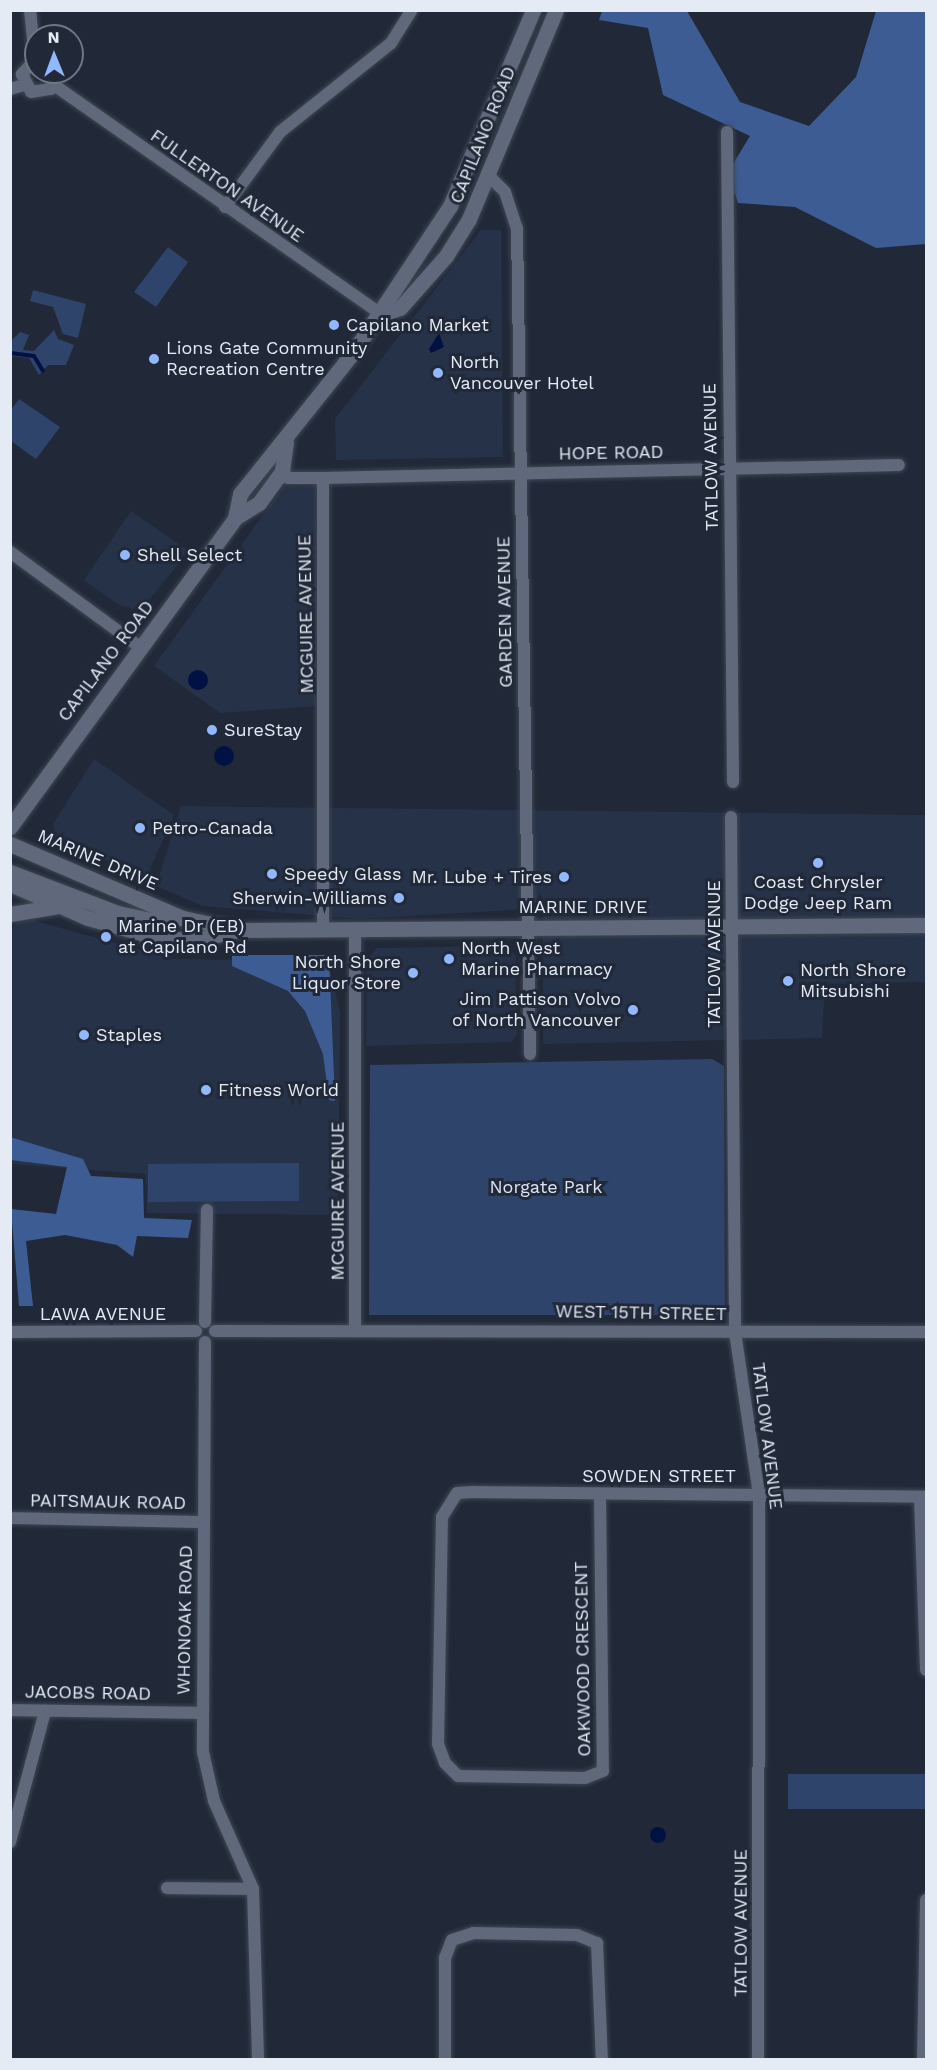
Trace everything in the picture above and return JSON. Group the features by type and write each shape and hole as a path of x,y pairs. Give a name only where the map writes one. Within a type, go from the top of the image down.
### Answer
{"main road":[{"name":"CAPILANO ROAD","path":"235,518 240,494 267,457 286,442 381,314 386,298 450,206 516,55 533,10"},
{"name":"CAPILANO ROAD","path":"381,314 400,308 446,256 490,177 555,10"},
{"path":"490,177 486,162 517,75 516,55"},
{"path":"282,471 286,442"},
{"name":"CAPILANO ROAD","path":"10,827 235,518 259,503 282,471"},
{"name":"MARINE DRIVE","path":"10,844 183,918 239,930 528,926 927,925"},
{"path":"10,872 139,919 183,918"},
{"name":"MARINE DRIVE","path":"10,884 57,906 112,926 191,941 239,930"},
{"path":"10,914 22,908 57,906"}],"street":[{"path":"225,207 280,132 391,43 412,10"},
{"path":"24,68 24,85"},
{"path":"10,89 24,85 36,93 47,84"},
{"name":"FULLERTON AVENUE","path":"63,84 225,207 381,314"},
{"name":"TATLOW AVENUE","path":"727,132 733,782"},
{"name":"GARDEN AVENUE","path":"490,177 505,192 517,228 530,1054"},
{"name":"HOPE ROAD","path":"282,471 288,478 322,478 899,465"},
{"name":"MCGUIRE AVENUE","path":"322,478 323,930"},
{"path":"10,552 140,647"},
{"name":"TATLOW AVENUE","path":"731,818 735,1332 759,1494 758,2060"},
{"name":"MCGUIRE AVENUE","path":"355,930 356,1329"},
{"path":"207,1210 200,1327 205,1342 215,1331"},
{"path":"200,1327 215,1331 356,1329"},
{"name":"LAWA AVENUE","path":"10,1332 200,1327"},
{"name":"WEST 15TH STREET","path":"356,1329 927,1332"},
{"name":"WHONOAK ROAD","path":"205,1342 201,1713 207,1780 253,1889 258,2060"},
{"name":"SOWDEN STREET","path":"442,1517 457,1493 923,1497"},
{"name":"OAKWOOD CRESCENT","path":"442,1517 438,1743 445,1763 454,1774 475,1780 585,1778 603,1771 600,1494"},
{"path":"923,1497 927,1670"},
{"name":"PAITSMAUK ROAD","path":"10,1518 204,1522"},
{"name":"JACOBS ROAD","path":"10,1710 201,1713"},
{"path":"10,1842 45,1711"},
{"path":"167,1888 253,1889"},
{"path":"923,2060 927,1900"},
{"path":"445,2060 445,1958 452,1940 473,1933 577,1935 597,1943 602,2060"}],"shaded area":[{"path":"602,11 687,11 740,102 809,126 856,77 876,11 926,11 926,244 876,248 795,207 738,203 728,172 750,136 663,95 648,28 599,20"},
{"name":"North Vancouver Hotel","path":"481,230 501,230 503,457 336,460 335,419"},
{"path":"439,333 444,347 431,353 429,349"},
{"path":"283,487 315,487 316,706 220,713 154,666"},
{"path":"131,511 189,551 140,611 119,605 84,580"},
{"path":"198,670 205,673 208,680 205,687 198,690 191,687 188,680 191,673"},
{"path":"224,746 231,749 234,756 231,763 224,766 217,763 214,756 217,749"},
{"path":"94,759 174,815 146,878 56,838 53,824"},
{"path":"181,806 926,815 926,982 825,984 822,1038 543,1044 543,908 358,919 203,906 156,886"},
{"path":"21,917 173,959 328,961 340,1012 338,1215 147,1213 146,1174 11,1164 10,931"},
{"path":"505,946 516,955 517,1034 512,1042 366,1046 367,959 377,948"},
{"path":"232,955 329,955 335,1101 329,1100 323,1054 305,1011 288,991 232,966"},
{"path":"10,1137 83,1159 91,1176 143,1179 144,1218 192,1220 188,1238 137,1236 133,1257 117,1245 65,1235 26,1241 33,1306 19,1306 11,1209 56,1214 67,1167 11,1160"},
{"path":"658,1827 664,1829 666,1835 664,1841 658,1843 652,1841 650,1835 652,1829"}],"green space":[{"path":"168,247 188,262 156,307 134,292"},
{"path":"33,290 86,304 78,338 63,334 53,307 30,301"},
{"path":"54,330 58,339 74,345 66,365 48,365 39,375 29,358 11,356 11,341 20,332 29,335 23,350 34,351"},
{"path":"19,399 60,427 36,459 11,441 11,410"},
{"name":"Norgate Park","path":"712,1059 724,1066 725,1315 369,1315 370,1065"},
{"path":"299,1163 299,1201 148,1202 148,1164"},
{"path":"788,1774 926,1774 926,1809 788,1809"}],"waterway":[{"path":"10,353 34,356 43,371"}],"place":[{"name":"Capilano Market","path":"334,325"},
{"name":"Lions Gate Community Recreation Centre","path":"154,359"},
{"name":"North Vancouver Hotel","path":"438,373"},
{"name":"Shell Select","path":"125,555"},
{"name":"SureStay","path":"212,730"},
{"name":"Petro-Canada","path":"140,828"},
{"name":"Coast Chrysler Dodge Jeep Ram","path":"818,863"},
{"name":"Speedy Glass","path":"272,874"},
{"name":"Mr. Lube + Tires","path":"564,877"},
{"name":"Sherwin-Williams","path":"399,898"},
{"name":"Marine Dr (EB) at Capilano Rd","path":"106,937"},
{"name":"North West Marine Pharmacy","path":"449,959"},
{"name":"North Shore Liquor Store","path":"413,973"},
{"name":"North Shore Mitsubishi","path":"788,981"},
{"name":"Jim Pattison Volvo of North Vancouver","path":"633,1010"},
{"name":"Staples","path":"84,1035"},
{"name":"Fitness World","path":"206,1090"}]}
